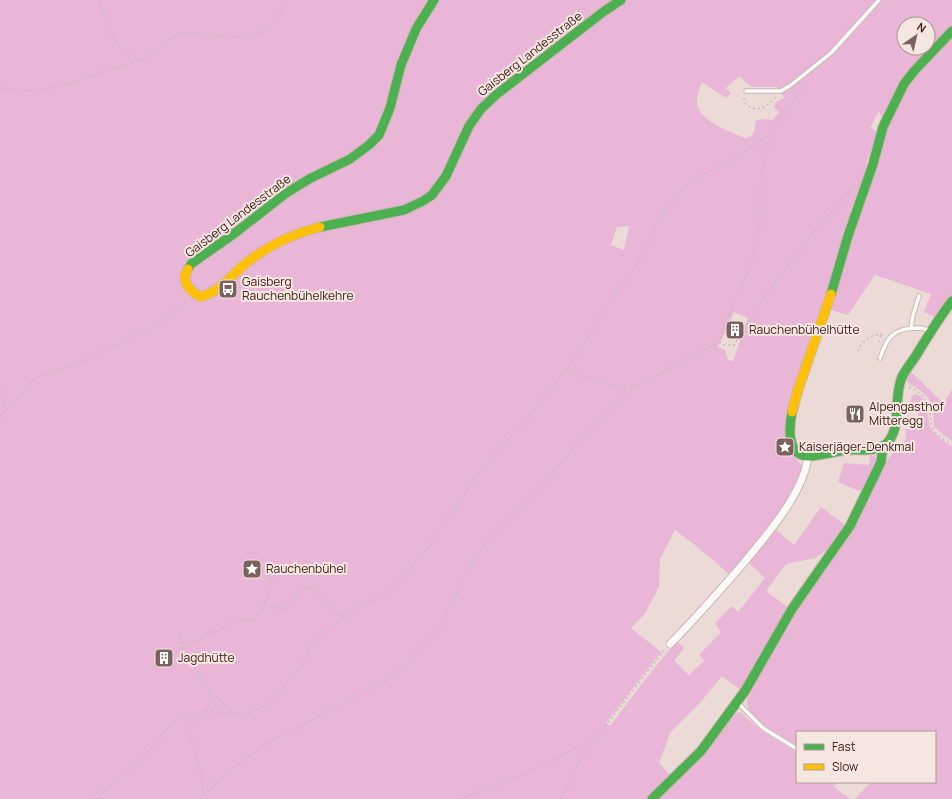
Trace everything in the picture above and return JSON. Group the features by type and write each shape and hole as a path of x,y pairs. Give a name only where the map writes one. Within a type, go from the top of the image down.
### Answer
{"street":[{"name":"Gaisberg Landesstraße","path":"434,0 416,29 401,65 390,108 379,135 369,145 350,159 309,179 285,194 192,264 186,272 185,277 187,287 191,292 201,297 216,291 240,268 256,256 279,241 291,236 329,224 404,210 418,205 427,199 437,190 444,180 466,132 485,104 603,12 621,0"},
{"path":"952,31 915,70 904,84 883,127 873,164 850,230 835,281 807,361 794,404 790,428 791,444 797,452 808,456 883,447 889,441 894,431 899,386 905,372 930,331 952,301"},
{"path":"652,799 701,752 727,714 745,692 792,609 850,526 881,462 884,454 883,447"},
{"path":"670,644 712,599 774,526 786,509 803,477 808,456"}],"lane":[{"path":"748,91 781,92 799,80 831,53 879,0"},
{"path":"911,328 913,314 919,296"},
{"path":"880,358 885,344 893,333 911,328 925,328 930,331"},
{"path":"737,702 763,728 796,748"}],"path":[{"path":"98,0 117,44 140,60"},
{"path":"0,88 15,91 32,91 53,88 140,60 148,56 176,35 185,32 231,37 246,36 264,31 275,23 287,0"},
{"path":"200,799 228,771 264,745 385,681 410,661 441,624 473,561 491,536 533,495 599,419 618,400 637,386 719,342 736,296 751,264 760,224 760,183 766,155 775,128 806,81"},
{"path":"748,91 744,98 744,102 757,109 765,106 781,92"},
{"path":"95,799 138,763 177,718 206,711 246,714 268,705 278,695 303,663 313,641 360,604 377,599 392,590 428,548 481,470 566,371 600,318 633,271 657,223 678,192 692,181 723,166 741,155 775,128"},
{"path":"719,342 724,345 734,345 761,302 814,232 858,179"},
{"path":"0,417 36,378 96,356 162,321 195,295"},
{"path":"858,351 862,343 867,338 876,334 893,333"},
{"path":"566,371 597,381 622,386 637,386"},
{"path":"899,386 916,390 925,398 930,411 933,430 952,444"},
{"path":"0,391 7,409"},
{"path":"182,649 189,644 198,641 210,631 217,632 225,626 241,620 255,620 264,604 272,582 270,577 259,568 254,566 252,569"},
{"path":"264,604 281,609 291,605 303,588 314,587 338,614 344,616"},
{"path":"181,632 182,649 186,659 210,692 235,714"},
{"path":"561,799 577,766 594,740 670,644"},
{"path":"206,711 210,702 210,692"},
{"path":"196,713 189,733 199,763 204,795"},
{"path":"460,799 525,774 594,740"}],"shaded area":[{"path":"0,0 952,0 952,31 936,47 936,16 896,16 896,56 927,56 914,69 885,121 879,111 870,128 879,132 866,163 867,171 786,431 788,449 802,466 801,473 780,512 770,527 730,575 675,530 660,559 659,587 644,615 631,628 661,652 606,723 610,726 651,672 677,641 684,648 674,661 689,675 704,661 699,655 721,632 715,623 732,606 738,612 765,578 748,562 775,529 794,545 821,507 847,526 834,545 815,558 786,564 766,591 789,608 742,691 722,676 699,704 670,733 659,763 671,776 649,799 0,799","holes":["739,76 751,87 777,87 784,98 776,102 774,107 779,112 773,120 762,119 756,121 752,135 748,138 731,133 716,125 703,115 697,103 698,92 702,82 726,98 731,93 726,88","629,226 624,250 611,245 617,227","734,312 748,318 733,361 728,360 725,350 718,347"]},
{"path":"952,37 952,296 935,317 924,312 931,294 875,275 848,315 828,309 888,125 907,85 934,56 936,56 936,54"},
{"path":"910,371 944,404 952,389 952,441 935,428 932,406 927,397 907,382 907,376"},
{"path":"915,394 923,400 926,405 932,430 939,438 952,446 952,799 855,799 870,783 936,783 936,731 796,731 796,744 772,731 754,717 749,709 747,695 794,611 868,495 892,453 899,452 906,438 905,429 915,429 919,412 909,406 911,397"},
{"path":"870,454 877,458 877,464 864,493 838,482 844,463 869,465"},
{"path":"738,712 762,731 796,751 796,783 836,783 834,787 850,799 656,799"}],"traffic: fast":[{"path":"188,269 191,264 235,233 285,194 309,179 350,159 369,145 379,135 390,108 401,65 416,29 434,0"},
{"path":"320,227 404,210 432,195 446,176 469,126 481,109 497,94 603,12 621,0"},
{"path":"831,294 848,236 873,164 883,127 904,84 915,70 952,31"},
{"path":"792,412 790,425 791,440 796,451 802,455 814,456 848,450 869,450 879,448 884,445 888,442 895,428 899,385 902,377 952,301"},
{"path":"652,799 701,751 745,691 792,609 850,526 881,462 883,447"}],"traffic: slow":[{"path":"188,269 185,278 187,286 201,297 220,287 262,251 290,237 320,227"},
{"path":"792,412 798,390 831,294"}],"place":[{"name":"Gaisberg Rauchenbühelkehre","path":"228,289"},
{"name":"Rauchenbühelhütte","path":"735,330"},
{"name":"Alpengasthof Mitteregg","path":"855,414"},
{"name":"Kaiserjäger-Denkmal","path":"785,447"},
{"name":"Rauchenbühel","path":"252,569"},
{"name":"Jagdhütte","path":"164,658"}]}
